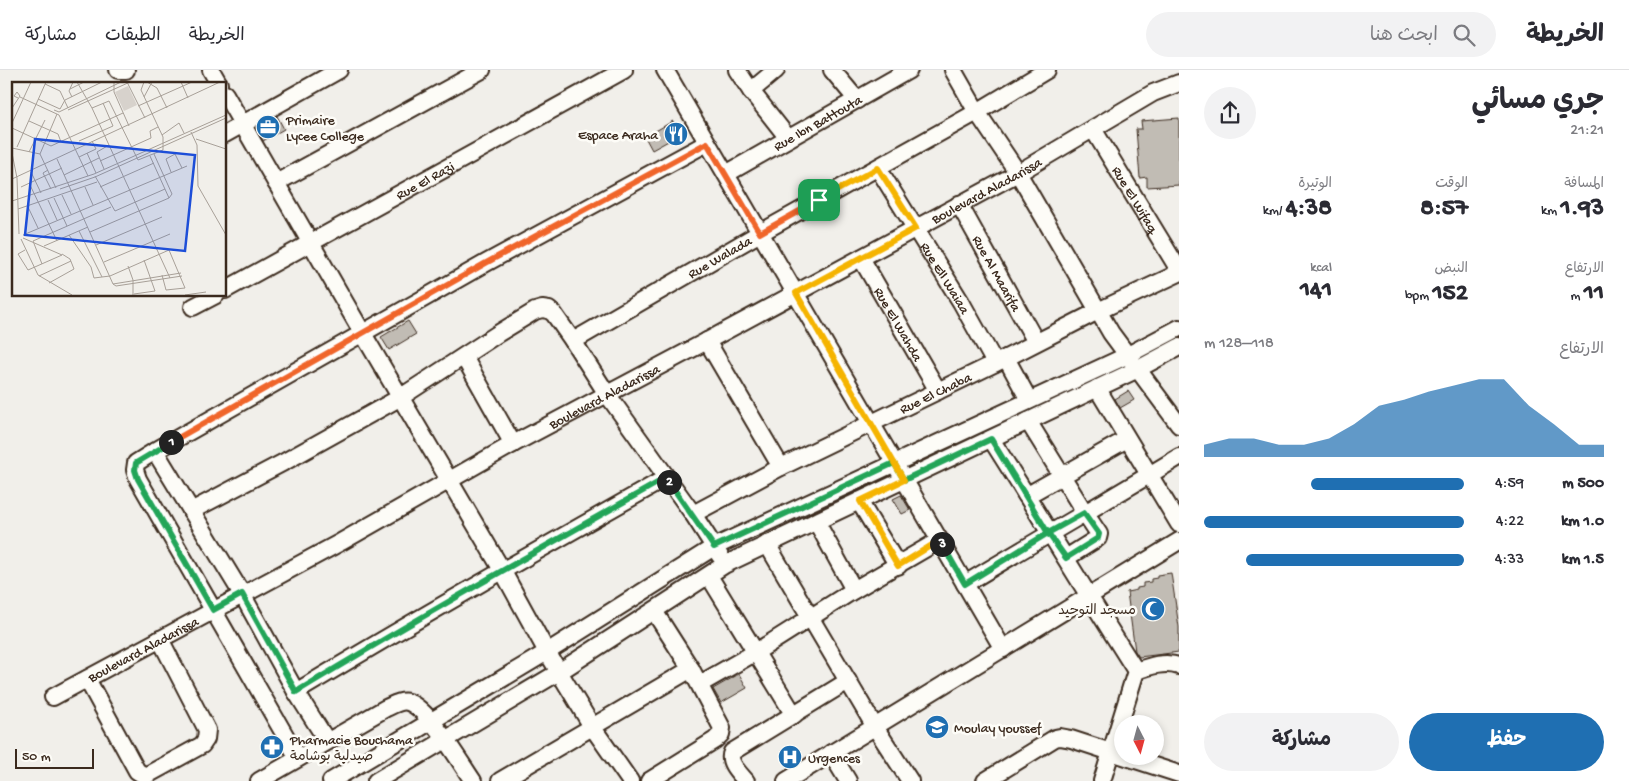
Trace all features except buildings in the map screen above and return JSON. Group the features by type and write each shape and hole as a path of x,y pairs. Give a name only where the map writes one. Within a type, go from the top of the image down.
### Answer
{"street":[{"path":"118,70 126,70"},
{"path":"211,70 218,82"},
{"path":"226,133 339,70"},
{"path":"276,183 482,70"},
{"name":"Rue El Razi","path":"226,289 624,70"},
{"path":"665,70 1003,648"},
{"path":"737,70 788,138"},
{"path":"751,91 776,70"},
{"path":"832,70 857,100"},
{"name":"Rue Ibn Battouta","path":"726,174 909,70"},
{"path":"953,70 977,112 1018,173 1111,333 1126,356 1138,369 1179,425"},
{"name":"Rue Walada","path":"573,342 760,233 977,112 1047,70"},
{"name":"Boulevard Aladarissa","path":"53,697 514,444 1018,173 1153,93 1179,72"},
{"name":"Boulevard Aladarissa","path":"1153,93 1179,83"},
{"path":"226,96 502,570 547,652 593,728 630,781"},
{"name":"Rue El Wifaq","path":"1093,129 1179,271"},
{"path":"298,758 136,473 136,463 362,332 707,143"},
{"name":"Rue Ell Waiaa","path":"878,168 961,302 1029,400"},
{"name":"Rue Al Maarifa","path":"960,204 1036,342"},
{"name":"Rue El Wahda","path":"860,258 938,391"},
{"name":"Rue El Chaba","path":"693,514 781,467 1001,361 1179,271"},
{"path":"193,307 214,296"},
{"path":"191,511 401,397 499,333 542,309 549,310 554,314 607,394 693,514 724,565"},
{"path":"331,781 547,652 714,547 1126,356 1179,328"},
{"path":"707,341 781,467"},
{"path":"376,781 559,672 724,565 1138,369 1179,347"},
{"path":"464,357 514,444"},
{"path":"1097,388 1179,524"},
{"path":"1028,421 1099,536 1066,558"},
{"path":"1026,494 1035,491 1127,438"},
{"path":"991,439 1136,671 1102,781"},
{"path":"156,451 242,594 326,742"},
{"path":"965,584 1179,457"},
{"path":"296,692 391,634 666,478"},
{"path":"860,501 898,566"},
{"path":"816,521 854,590"},
{"path":"700,684 940,540"},
{"path":"786,781 1179,541"},
{"path":"767,544 875,727 910,781"},
{"path":"709,576 794,715"},
{"path":"649,781 715,740 721,734 722,728 700,684 654,611"},
{"path":"87,679 137,771 145,776 157,770 202,745 207,735 207,730 160,639"},
{"path":"1136,671 1166,664 1179,666"},
{"path":"500,781 691,669"},
{"path":"746,781 730,760 730,754 848,681"},
{"path":"259,781 386,708 402,702 416,707 432,722 474,781"},
{"path":"988,780 1055,738 1060,737 1179,774"},
{"path":"831,753 848,781"}],"place":[{"name":"Primaire Lycee College","path":"268,127"},
{"name":"Espace Araha","path":"676,134"},
{"name":"مسجد التوحيد","path":"1153,609"},
{"name":"Moulay youssef","path":"937,727"},
{"name":"Pharmacie Bouchama صيدلية بوشامة","path":"272,747"},
{"name":"Urgences","path":"790,757"}],"route":[{"path":"819,200 760,233 707,143 362,332 156,451 136,463 135,470 138,479 213,610 242,594 296,692 391,634 666,478 693,514 714,547 894,463 904,480 991,439 1048,533 1066,558 1098,538 1099,534 1084,513 1048,533 965,584 940,540 898,566 860,501 904,480 796,293 916,228 878,168 819,200"}]}
